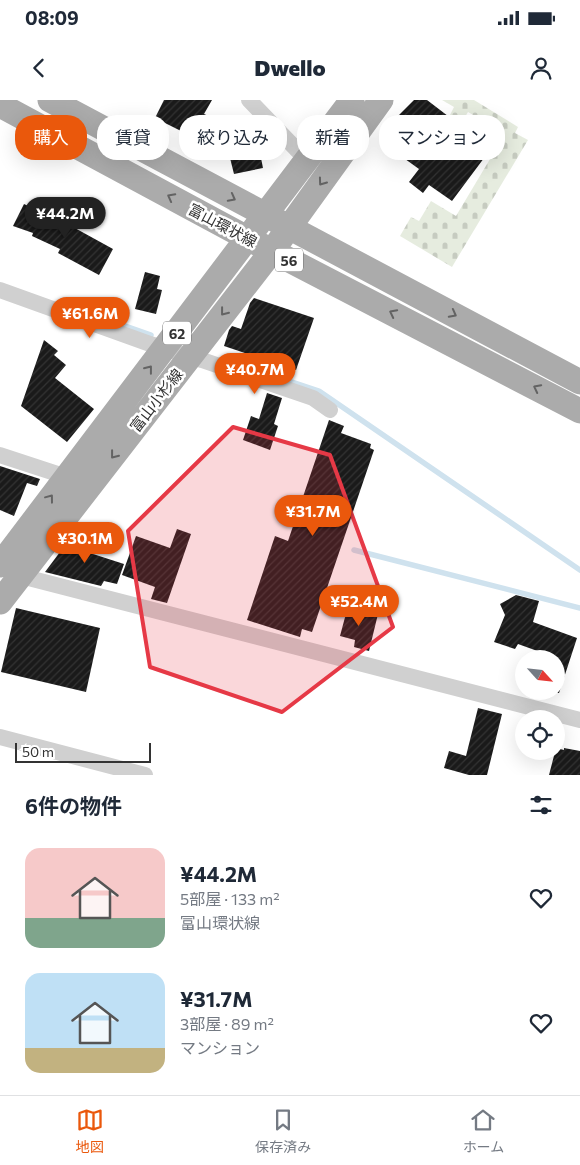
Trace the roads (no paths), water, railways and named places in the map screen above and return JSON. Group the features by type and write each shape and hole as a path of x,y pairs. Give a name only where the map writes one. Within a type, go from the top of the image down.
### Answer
{"main road":[{"name":"富山環状線","path":"50,100 580,382"},
{"name":"富山小杉線","path":"341,115 352,100"},
{"name":"富山小杉線","path":"7,570 190,356 272,251 381,100"},
{"name":"富山環状線","path":"0,105 247,238 580,411"},
{"name":"富山小杉線","path":"0,602 7,570 67,477 307,160"}],"street":[{"path":"249,100 297,150"},
{"path":"0,290 312,398 330,410"},
{"path":"0,454 67,477"},
{"path":"7,570 580,720"},
{"path":"0,737 145,775"}],"waterway":[{"path":"97,316 151,335"},
{"path":"244,366 319,391 580,570"},
{"path":"354,550 580,608"}]}
